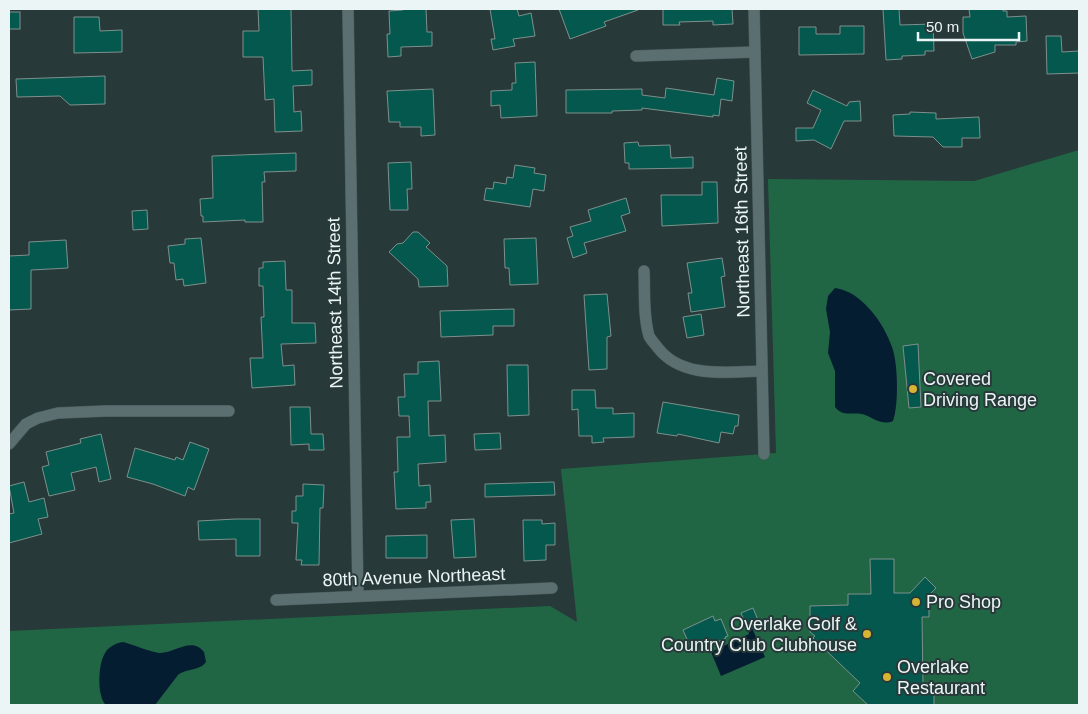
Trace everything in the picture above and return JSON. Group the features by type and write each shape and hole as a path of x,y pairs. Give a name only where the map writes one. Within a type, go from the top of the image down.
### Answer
{"street":[{"name":"Northeast 14th Street","path":"348,9 358,596"},
{"name":"Northeast 16th Street","path":"754,9 764,454"},
{"path":"636,56 755,52"},
{"path":"644,271 646,322 650,338 661,353 675,363 692,370 708,372 762,371"},
{"path":"9,444 26,424 38,418 58,413 229,411"},
{"name":"80th Avenue Northeast","path":"276,600 552,588"}],"green space":[{"path":"1079,150 1079,705 9,705 9,631 550,606 577,622 561,469 776,453 768,179 974,181"}],"water":[{"path":"835,288 845,290 854,295 870,310 883,328 892,347 897,373 897,395 893,421 885,422 862,414 844,413 835,407 835,371 828,353 830,332 826,309 828,296"},
{"path":"752,628 765,657 721,676 711,652 749,634 748,630"},
{"path":"123,642 159,653 188,646 199,647 204,652 206,662 200,667 178,675 155,705 106,705 100,689 102,660 109,648"}],"building":[{"path":"258,9 291,9 292,71 312,70 312,85 293,86 294,112 301,111 302,131 275,132 274,99 265,100 263,57 243,57 243,31 259,31"},
{"path":"426,9 427,32 432,32 432,46 401,47 401,56 388,57 389,11"},
{"path":"490,9 517,9 519,16 531,13 535,36 513,39 515,46 493,50 491,39 495,39"},
{"path":"559,9 638,10 604,22 606,26 570,39"},
{"path":"663,9 732,9 733,24 713,25 713,21 679,22 680,25 663,25"},
{"path":"883,9 899,9 900,25 933,24 934,51 925,51 925,55 902,56 902,59 886,60"},
{"path":"969,9 1003,9 1003,11 1007,11 1007,17 1026,16 1027,41 1016,42 1016,45 995,45 995,52 972,59 963,33 963,17 970,17"},
{"path":"9,12 20,12 20,29 9,29"},
{"path":"74,17 99,17 100,31 122,30 122,52 74,53"},
{"path":"840,26 864,26 864,54 799,55 799,27 816,27 816,34 840,34"},
{"path":"1046,36 1061,36 1062,52 1079,51 1079,73 1047,74"},
{"path":"535,62 537,116 501,118 500,105 491,106 491,91 512,90 512,83 516,83 515,63"},
{"path":"105,76 105,104 70,105 60,96 17,97 16,79"},
{"path":"717,78 734,81 732,101 721,99 719,116 713,115 713,117 642,108 642,110 612,111 612,113 566,113 566,90 642,89 642,95 665,98 666,88 714,95"},
{"path":"433,89 435,135 421,136 421,127 400,127 400,122 389,122 387,91"},
{"path":"813,90 847,106 849,102 860,101 861,121 844,121 831,149 814,140 796,141 796,128 813,128 821,110 807,103"},
{"path":"910,112 936,113 936,119 979,117 980,138 962,138 962,147 943,147 933,137 894,136 893,115 910,114"},
{"path":"638,142 639,146 670,145 671,158 693,157 693,168 629,169 629,163 625,163 624,143"},
{"path":"296,153 296,171 264,172 265,182 262,182 263,222 245,222 245,220 203,222 200,199 213,198 212,156"},
{"path":"411,162 412,189 407,189 408,210 390,210 388,163"},
{"path":"515,165 535,168 534,173 546,175 544,191 533,189 530,207 484,200 486,188 493,189 494,182 506,184 507,177 513,178"},
{"path":"702,182 717,182 718,223 662,226 661,195 702,195"},
{"path":"626,198 630,213 621,216 626,231 584,243 587,253 573,258 567,238 573,236 570,227 591,221 588,210"},
{"path":"147,210 148,229 133,230 132,211"},
{"path":"413,232 418,232 430,243 426,247 447,266 448,286 419,287 418,279 389,252 397,244 403,243"},
{"path":"201,238 206,283 184,286 183,279 176,280 174,263 170,263 168,246 185,244 185,239"},
{"path":"536,238 538,284 510,285 509,268 505,268 504,239"},
{"path":"66,240 68,268 31,270 31,309 9,310 9,256 29,255 29,242"},
{"path":"722,258 725,276 721,277 725,307 691,312 688,293 692,293 687,263"},
{"path":"285,261 286,290 292,290 292,323 315,323 316,343 281,344 283,366 294,365 295,385 252,388 250,358 263,358 261,317 264,317 263,286 259,286 259,268 263,268 263,262"},
{"path":"607,294 611,336 607,337 607,369 589,370 584,295"},
{"path":"514,309 514,326 493,326 493,335 441,337 440,311"},
{"path":"701,314 704,335 687,338 683,317"},
{"name":"Covered Driving Range","path":"918,344 921,407 909,408 903,346"},
{"path":"439,361 441,401 428,401 429,436 445,435 446,462 418,464 419,486 430,485 431,502 426,502 426,508 396,509 394,472 398,472 397,437 410,437 409,416 399,416 398,397 405,397 404,374 418,374 418,362"},
{"path":"507,365 528,365 529,415 508,416"},
{"path":"572,390 595,390 596,408 613,408 613,414 634,413 634,437 603,438 604,442 592,443 592,436 579,436 578,409 572,410"},
{"path":"663,402 739,415 738,426 735,426 733,434 721,432 719,443 678,434 677,436 657,433"},
{"path":"290,407 310,407 311,434 323,434 324,450 309,450 309,444 291,445"},
{"path":"500,433 501,449 475,450 474,434"},
{"path":"101,434 111,479 99,482 96,467 71,473 75,490 49,496 42,467 49,465 46,452 81,443 80,439"},
{"path":"190,442 209,449 194,490 188,487 185,496 127,477 135,448 175,460 176,457 183,460"},
{"path":"24,482 29,502 44,498 48,517 38,519 42,534 9,543 9,514 14,513 9,486"},
{"path":"554,482 555,495 485,497 485,484"},
{"path":"303,484 324,485 323,508 320,508 319,565 301,565 302,560 296,560 298,523 292,523 292,511 296,511 296,496 303,496"},
{"path":"260,519 260,556 236,556 236,539 199,540 198,521"},
{"path":"474,519 476,557 454,558 451,520"},
{"path":"523,520 542,520 542,524 555,523 555,545 546,545 546,560 524,561"},
{"path":"427,535 427,558 386,558 386,536"},
{"name":"Overlake Golf & Country Club Clubhouse","path":"870,559 894,559 894,593 910,593 925,577 936,588 929,595 929,617 922,617 923,686 934,686 934,705 868,705 853,691 860,683 813,638 815,636 810,632 810,606 848,605 848,594 871,594"},
{"path":"753,608 758,620 746,625 741,613"},
{"path":"713,616 715,621 721,619 728,636 693,653 683,630"}],"place":[{"name":"Covered Driving Range","path":"913,389"},
{"name":"Pro Shop","path":"916,602"},
{"name":"Overlake Golf & Country Club Clubhouse","path":"867,634"},
{"name":"Overlake Restaurant","path":"887,677"}]}
